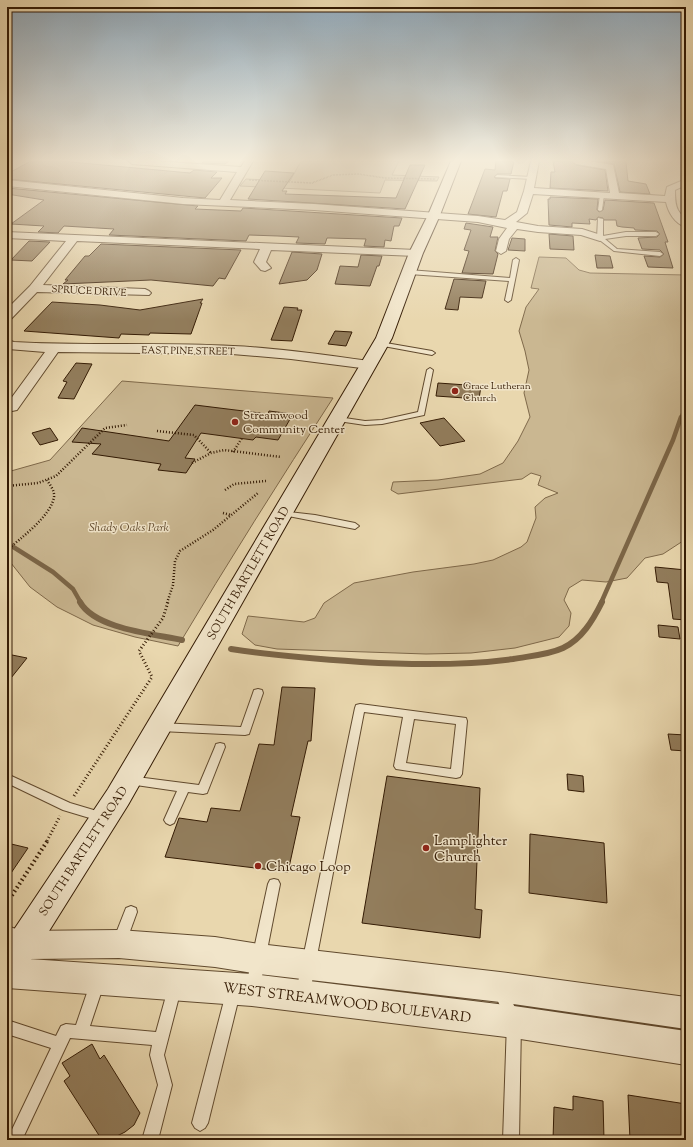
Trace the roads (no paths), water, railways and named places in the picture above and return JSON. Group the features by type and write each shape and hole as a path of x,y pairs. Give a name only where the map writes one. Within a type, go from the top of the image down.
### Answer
{"main road":[{"name":"SOUTH BARTLETT ROAD","path":"12,951 105,818 369,365 380,344 412,262 434,215"},
{"name":"WEST STREAMWOOD BOULEVARD","path":"12,951 119,944 215,952 248,979"},
{"name":"WEST STREAMWOOD BOULEVARD","path":"7,972 175,984 248,979 500,987 686,1013"},
{"name":"WEST STREAMWOOD BOULEVARD","path":"305,980 514,1022 686,1048"}],"street":[{"path":"427,215 508,223 538,229 582,232 600,238"},
{"path":"508,223 520,215"},
{"path":"675,215 676,217 686,224"},
{"path":"501,251 504,239 512,228 508,223"},
{"path":"7,234 267,246 412,262"},
{"path":"7,316 34,288 75,237"},
{"path":"266,268 260,262 267,246"},
{"name":"SPRUCE DRIVE","path":"34,288 145,293"},
{"name":"EAST PINE STREET","path":"7,344 13,346 54,349 213,349 288,354 369,365"},
{"path":"12,407 54,349"}],"lane":[{"path":"600,219 600,238"},
{"path":"600,238 626,234 656,234"},
{"path":"600,238 616,250 660,254"},
{"path":"508,300 516,260"},
{"path":"412,262 512,280"},
{"path":"380,344 432,353"},
{"path":"338,419 365,423 382,422 421,412 430,370"},
{"path":"283,513 355,526"},
{"path":"158,727 245,731 258,692"},
{"path":"305,980 360,708 409,714 462,721 456,774 400,766 409,714"},
{"path":"128,780 203,790 220,747"},
{"path":"7,778 66,807 105,818"},
{"path":"170,820 184,788"},
{"path":"200,1124 248,979 274,884"},
{"path":"119,944 131,912"},
{"path":"81,1032 98,979"},
{"path":"150,1140 165,1085 157,1055 175,984"},
{"path":"500,987 514,1022 511,1140"},
{"path":"7,1027 60,1044"},
{"path":"7,1138 13,1140 66,1031 161,1039"}],"waterway":[{"path":"681,418 686,404"},
{"path":"601,603 673,440 681,417"},
{"path":"7,543 53,572 73,589 81,603"},
{"path":"80,602 88,611 111,624 126,629 182,640"},
{"path":"231,649 296,657 399,664 456,664 513,659 551,652 570,644 576,640 586,628 595,616 602,602"}],"place":[{"name":"Grace Lutheran Church","path":"455,391"},
{"name":"Streamwood Community Center","path":"235,422"},
{"name":"Lamplighter Church","path":"426,848"},
{"name":"Chicago Loop","path":"258,866"}],"park label":[{"name":"Shady Oaks Park","path":"129,527"}]}
